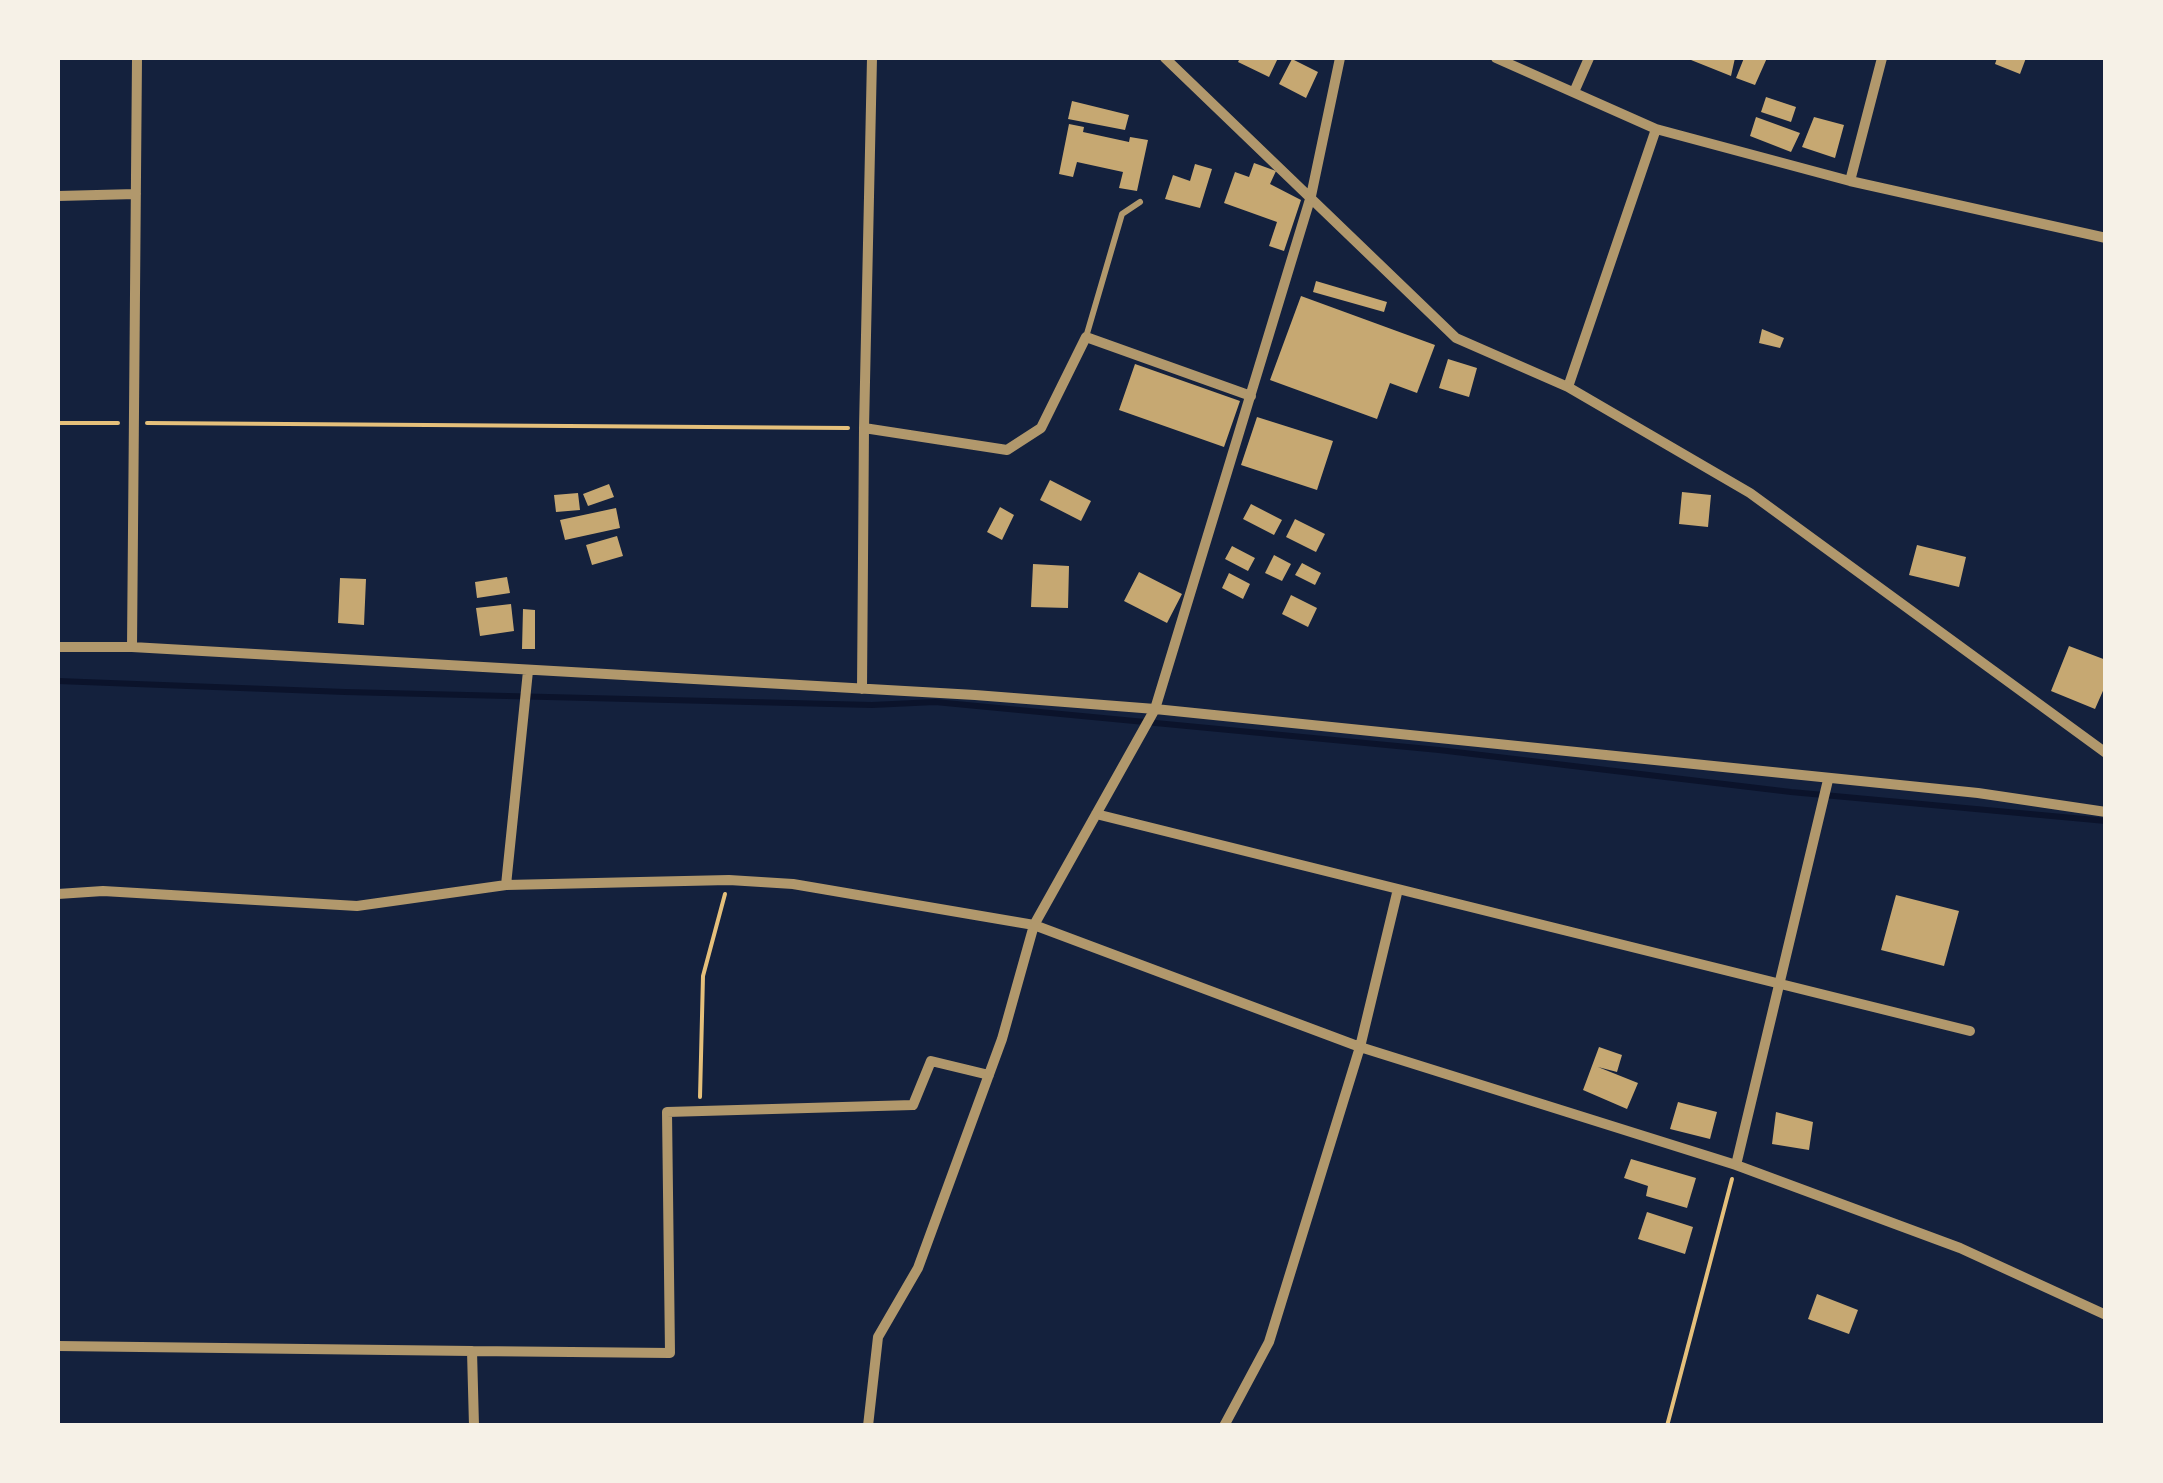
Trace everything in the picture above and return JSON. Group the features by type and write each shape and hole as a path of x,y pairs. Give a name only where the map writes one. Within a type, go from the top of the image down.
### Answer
{"street":[{"path":"132,647 137,58"},
{"path":"862,689 872,58"},
{"path":"1165,58 1456,338 1568,387 1750,493 2106,754"},
{"path":"868,1426 878,1337 918,1268 989,1075 1034,926 1155,709 1311,196 1340,58"},
{"path":"1496,58 1656,129 1850,181 2106,238"},
{"path":"1574,92 1589,58"},
{"path":"1850,181 1882,58"},
{"path":"1568,387 1656,129"},
{"path":"58,196 136,194"},
{"path":"864,428 1007,450 1041,428 1086,337 1251,396"},
{"path":"58,647 132,647 1155,709 1978,794 2106,812"},
{"path":"506,886 528,672"},
{"path":"1736,1166 1828,780"},
{"path":"1096,814 1970,1031"},
{"path":"58,894 103,891 356,906 506,886 729,880 793,884 1034,926 1360,1047 1736,1166 1960,1248 2106,1315"},
{"path":"1224,1426 1269,1342 1360,1047 1398,889"},
{"path":"58,1346 670,1352 667,1112 913,1106 931,1061 989,1075"},
{"path":"472,1351 474,1426"}],"lane":[{"path":"1086,337 1122,214 1140,202"}],"path":[{"path":"58,423 864,428"},
{"path":"700,1111 704,976 729,880"},
{"path":"1666,1426 1736,1166"}],"building":[{"path":"1240,58 1278,58 1269,77 1238,62"},
{"path":"1686,58 1735,58 1731,76"},
{"path":"1744,58 1767,58 1755,85 1736,78"},
{"path":"1997,58 2026,58 2020,74 1995,64"},
{"path":"1292,59 1318,72 1306,98 1279,84"},
{"path":"1766,97 1796,107 1791,122 1761,112"},
{"path":"1072,101 1129,115 1125,130 1068,119"},
{"path":"1756,117 1800,133 1791,152 1750,136"},
{"path":"1814,117 1844,125 1835,158 1802,147"},
{"path":"1069,124 1084,127 1083,132 1129,142 1130,137 1148,140 1137,191 1119,188 1123,172 1077,162 1073,177 1059,174"},
{"path":"1254,163 1276,171 1270,184 1301,200 1284,251 1269,246 1277,222 1224,203 1235,172 1249,177"},
{"path":"1195,164 1212,169 1200,208 1165,199 1173,175 1190,181"},
{"path":"1316,281 1387,302 1384,312 1313,292"},
{"path":"1301,296 1435,345 1417,393 1390,383 1377,419 1270,380"},
{"path":"1762,329 1784,338 1780,348 1759,343"},
{"path":"1448,359 1477,368 1469,397 1439,388"},
{"path":"1135,364 1240,401 1224,447 1119,410"},
{"path":"1257,417 1333,441 1317,490 1241,465"},
{"path":"1050,480 1091,501 1081,521 1040,500"},
{"path":"609,484 614,497 588,506 583,494"},
{"path":"1682,492 1711,495 1708,527 1679,524"},
{"path":"578,493 580,510 556,512 554,495"},
{"path":"1251,504 1282,520 1274,535 1243,519"},
{"path":"1000,507 1014,515 1002,540 987,532"},
{"path":"616,508 620,528 565,540 560,520"},
{"path":"1295,519 1325,534 1316,552 1286,537"},
{"path":"617,536 623,556 592,565 586,545"},
{"path":"1917,545 1966,557 1959,587 1909,575"},
{"path":"1232,546 1255,558 1248,571 1225,559"},
{"path":"1274,555 1291,564 1282,581 1265,573"},
{"path":"1302,563 1321,573 1315,585 1295,575"},
{"path":"1033,564 1069,566 1068,608 1031,607"},
{"path":"1139,572 1182,594 1167,623 1124,601"},
{"path":"1229,573 1250,584 1243,599 1222,588"},
{"path":"507,577 510,593 477,598 475,582"},
{"path":"340,578 366,579 364,625 338,623"},
{"path":"1291,595 1317,608 1308,627 1282,614"},
{"path":"511,604 514,631 480,636 476,608"},
{"path":"523,609 535,610 535,649 522,649"},
{"path":"2069,646 2106,660 2106,684 2095,709 2051,691"},
{"path":"1896,895 1959,911 1944,966 1881,950"},
{"path":"1599,1047 1622,1055 1617,1072 1598,1067 1638,1083 1627,1109 1583,1090"},
{"path":"1678,1102 1717,1112 1710,1139 1670,1129"},
{"path":"1776,1112 1813,1122 1809,1150 1772,1144"},
{"path":"1631,1159 1696,1178 1687,1208 1646,1196 1648,1186 1624,1178"},
{"path":"1647,1212 1693,1227 1685,1254 1638,1239"},
{"path":"1817,1294 1858,1310 1849,1334 1808,1319"}],"waterway":[{"path":"58,681 872,705 935,702 1439,750 1791,792 2106,821"}]}
